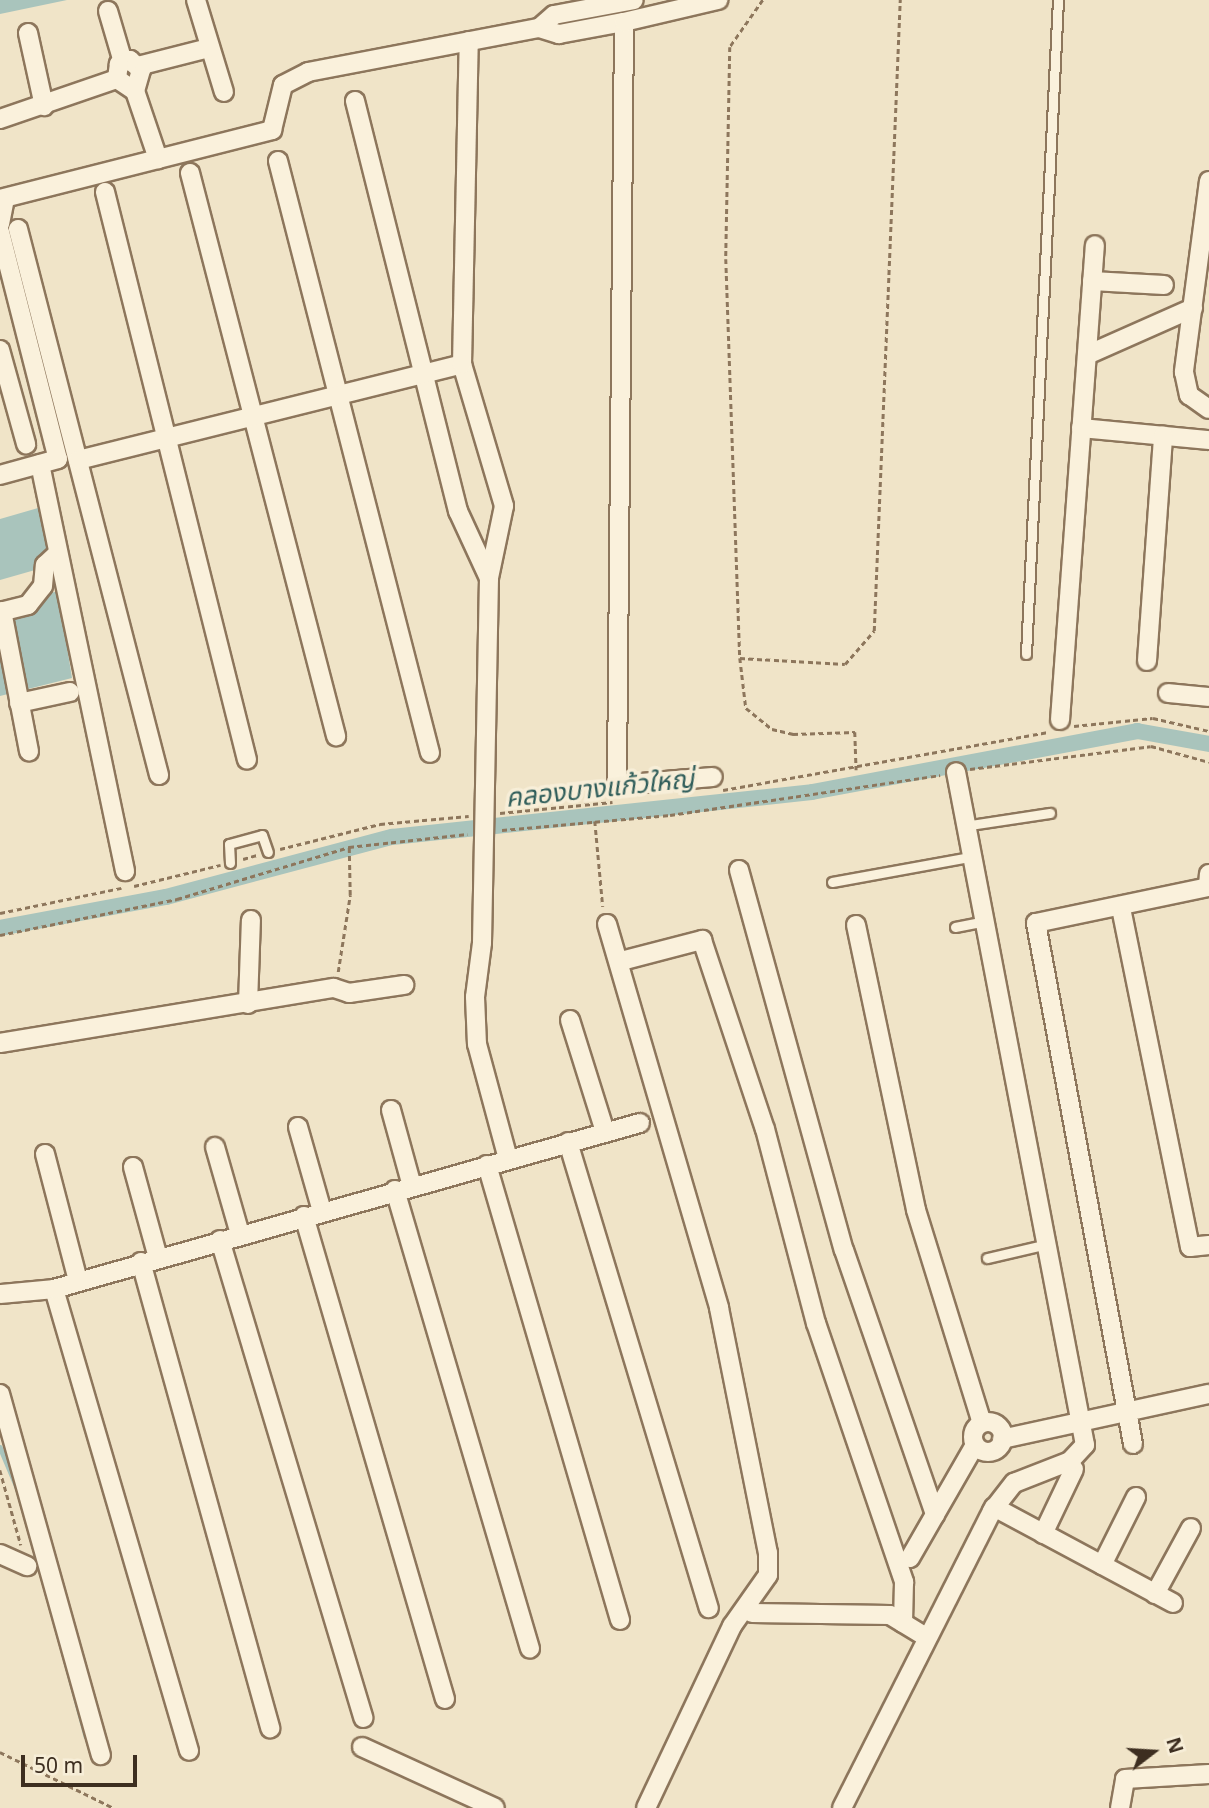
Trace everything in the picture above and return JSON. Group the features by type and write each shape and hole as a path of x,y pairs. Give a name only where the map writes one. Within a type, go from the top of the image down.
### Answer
{"street":[{"path":"196,0 223,92"},
{"path":"539,28 554,15 634,0"},
{"path":"0,223 3,198 272,130 283,85 294,77 539,28 559,34 624,22 649,9 718,0"},
{"path":"108,11 158,159"},
{"path":"624,22 617,785 714,784"},
{"path":"28,33 44,106"},
{"path":"469,41 462,364 504,506 489,578 477,1044 508,1159"},
{"path":"0,119 44,106 126,69 209,48"},
{"path":"126,69 142,79 135,91"},
{"path":"355,101 458,510 489,578"},
{"path":"278,161 430,753"},
{"path":"190,173 336,736"},
{"path":"1209,181 1186,388 1209,409"},
{"path":"105,192 247,760"},
{"path":"9,230 78,460 159,775"},
{"path":"0,475 58,459 9,230"},
{"path":"1060,720 1095,245"},
{"path":"1092,281 1164,285"},
{"path":"1087,355 1193,307"},
{"path":"0,350 26,444"},
{"path":"78,460 462,364"},
{"path":"1081,428 1209,440"},
{"path":"1147,661 1163,436"},
{"path":"40,464 125,871"},
{"path":"29,751 1,611 29,605 43,586 45,565 58,552"},
{"path":"19,703 70,692"},
{"path":"1168,693 1209,697"},
{"path":"842,1808 994,1507 1025,1476 1070,1461 1085,1445 1043,1245 962,826 956,772"},
{"path":"739,870 844,1250 935,1515"},
{"path":"1133,1444 1036,923 1121,908 1208,887 1209,874"},
{"path":"1121,908 1190,1247 1209,1245"},
{"path":"248,1004 251,920"},
{"path":"607,924 719,1308 768,1553 768,1574 732,1626 646,1808"},
{"path":"856,926 916,1210 982,1423"},
{"path":"625,960 702,940 765,1129 816,1323 904,1582 903,1623"},
{"path":"0,1043 334,988 349,993 404,985"},
{"path":"570,1020 605,1132"},
{"path":"391,1110 404,1188 530,1648"},
{"path":"0,1294 54,1289 640,1122"},
{"path":"298,1127 322,1211"},
{"path":"568,1142 709,1608"},
{"path":"215,1147 240,1234"},
{"path":"45,1154 78,1281"},
{"path":"487,1165 620,1620"},
{"path":"133,1167 150,1260 270,1728"},
{"path":"304,1216 445,1699"},
{"path":"220,1240 363,1718"},
{"path":"54,1289 189,1751"},
{"path":"0,1394 101,1755"},
{"path":"975,1445 988,1452 1002,1439 1127,1415 1209,1394"},
{"path":"910,1558 975,1445 975,1430 982,1423 995,1424 1002,1439"},
{"path":"1043,1534 1074,1469"},
{"path":"1102,1565 1136,1497"},
{"path":"994,1507 1173,1603"},
{"path":"1155,1594 1191,1528"},
{"path":"0,1554 27,1566"},
{"path":"751,1614 890,1615 926,1637"},
{"path":"362,1747 495,1808"},
{"path":"1121,1808 1125,1779 1209,1774"}],"lane":[{"path":"1026,654 1058,0"},
{"path":"962,826 1050,813"},
{"path":"230,863 229,844 262,835 268,852"},
{"path":"832,883 969,857"},
{"path":"955,927 981,922"},
{"path":"987,1258 1043,1245"}],"path":[{"path":"763,0 730,47 726,259 740,658 747,708 772,729 855,732 856,770"},
{"path":"740,658 845,664 874,631 900,0"},
{"path":"714,784 856,770 1100,721 1153,718 1209,732"},
{"path":"498,831 855,791 1014,760 1151,746 1209,762"},
{"path":"496,813 621,801"},
{"path":"0,913 230,863 380,824 482,814"},
{"path":"595,821 607,924"},
{"path":"0,935 177,898 349,847 470,833"},
{"path":"334,988 350,895 349,847"},
{"path":"0,1470 27,1566"},
{"path":"0,1752 114,1808"}],"water":[{"path":"0,0 67,0 0,14"},
{"path":"45,506 56,564 0,580 0,519"},
{"path":"58,591 72,678 0,696 0,607"}],"waterway":[{"name":"คลองบางแก้วใหญ่","path":"0,928 166,897 392,837 812,792 1137,731 1209,744"},
{"path":"0,1447 19,1492"},
{"path":"56,1625 86,1736"}]}
